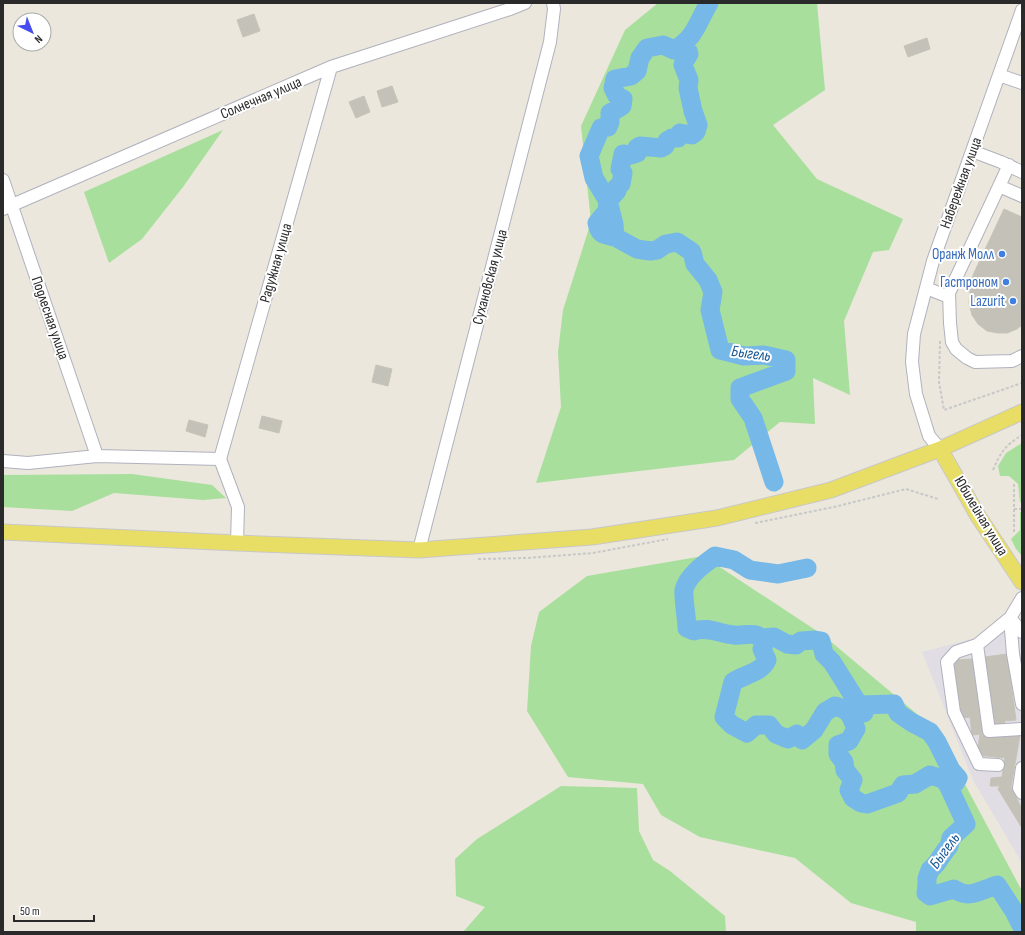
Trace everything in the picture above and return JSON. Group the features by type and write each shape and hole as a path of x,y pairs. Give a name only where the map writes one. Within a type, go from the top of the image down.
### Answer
{"main road":[{"path":"3,532 419,550 592,538 717,518 831,490 940,448 1022,412"},
{"name":"Юбилейная улица","path":"940,448 978,516 1022,582"}],"street":[{"name":"Солнечная улица","path":"7,207 331,67 525,3"},
{"name":"Сухановская улица","path":"419,550 550,42 554,9 553,3"},
{"name":"Набережная улица","path":"940,448 929,436 916,394 912,362 914,334 933,261 1022,10"},
{"name":"Радужная улица","path":"220,459 331,67"},
{"path":"999,75 1022,83"},
{"path":"972,151 1009,165 1022,172"},
{"path":"1009,165 949,293 950,323 952,342 956,349 961,354 976,362 1012,361 1022,356"},
{"name":"Подлесная улица","path":"3,180 7,207 97,456"},
{"path":"999,186 1022,196"},
{"path":"926,288 949,297"},
{"path":"3,461 28,463 97,456 220,459 238,507 237,543"},
{"path":"998,765 979,764 954,712 947,662 956,652 977,645 1010,618 1022,598"},
{"path":"1010,618 1022,632"},
{"path":"1010,618 1013,654 1022,703"},
{"path":"977,645 989,731 1022,729"},
{"path":"1022,768 1019,788 1022,792"}],"path":[{"path":"941,335 939,382 944,410 1022,383"},
{"path":"1004,390 1006,394"},
{"path":"993,470 1000,455 1008,444 1022,435"},
{"path":"1014,484 1014,532"},
{"path":"906,489 938,499"},
{"path":"1014,509 1022,509"}],"shaded area":[{"path":"1022,626 1022,863 973,780 922,652"}],"green space":[{"path":"658,3 817,3 825,90 773,125 817,179 903,219 889,250 873,252 844,321 850,395 813,378 815,424 780,422 734,460 536,483 561,407 558,352 563,310 591,222 581,126 625,30"},
{"path":"223,130 183,187 142,239 109,263 84,192"},
{"path":"1022,443 1022,502 1020,502 1018,484 1009,476 1000,476 998,466 1006,453"},
{"path":"132,474 212,485 226,498 203,500 114,493 72,511 3,507 3,475"},
{"path":"1020,512 1022,512 1022,556 1016,549 1011,539 1020,530"},
{"path":"703,556 823,635 936,730 1022,891 1022,932 916,932 916,922 851,903 795,858 700,837 661,815 643,784 568,777 527,711 531,646 539,612 587,576"},
{"path":"561,786 637,788 639,831 653,860 670,871 725,916 726,932 463,932 485,907 456,896 455,859 477,839"}],"building":[{"path":"254,14 260,31 243,37 237,20"},
{"path":"927,38 930,49 908,57 904,46"},
{"path":"392,86 398,102 382,107 377,91"},
{"path":"364,96 370,112 356,118 349,102"},
{"name":"Оранж Молл","path":"1004,209 1022,217 1022,325 1007,333 998,333 987,331 978,324 972,315 969,303 970,292 966,290"},
{"path":"376,365 392,369 388,386 372,382"},
{"path":"262,416 282,421 279,433 259,428"},
{"path":"189,420 208,425 205,437 186,431"},
{"path":"1007,654 1016,720 1004,721 1006,727 995,728 985,657"},
{"path":"973,659 982,734 972,735 970,717 962,718 953,660"},
{"path":"1010,732 1020,735 1011,787 1022,809 1022,828 998,789 1000,786 990,786 991,778 1002,777 1005,758 977,755 980,734 1003,736 1003,734"}],"waterway":[{"name":"Быгель","path":"709,3 692,35 681,45 674,50 663,45 647,48 640,58 637,71 631,76 615,79 613,88 617,96 623,99 622,106 610,113 610,122 608,127 601,128 589,156 594,178 608,201 614,224 615,237 637,249 650,251 657,250 666,244 677,242 692,252 695,264 708,280 713,292 710,310 720,350 744,356 764,355 786,360 786,371 740,388 740,399 753,418 774,482"},
{"name":"Быгель","path":"615,237 603,234 599,230 597,223 607,211 608,201 617,191 617,187 621,184 623,173 620,169 623,154 631,155 637,153 637,148 640,146 661,148 665,146 667,141 672,138 678,138 680,133 692,135 696,132 698,125 688,88 689,80 683,65 689,54 682,45"},
{"name":"Быгель","path":"807,568 778,574 750,570 734,560 715,556 696,571 686,585 684,593 687,628 694,631 704,629 734,635 756,635 760,637 764,644 762,649 767,660 757,671 733,682 724,717 732,725 747,733 756,725 769,725 776,734 788,739 797,734 802,740 814,730 825,712 835,706 844,709 851,717 856,729 849,741 838,745 838,754 844,762 845,770 853,780 849,790 853,798 861,803 867,804 898,793 903,785 915,784 930,775 943,779 948,785 966,824 951,838 949,846 930,870 927,878 926,893 930,896 954,889 965,894 970,894 997,885 1014,911 1022,927"},
{"name":"Быгель","path":"761,638 774,637 787,644 796,645 801,641 821,641 824,654 832,662 864,713 863,712"},
{"name":"Быгель","path":"859,705 894,704 898,713 930,732 937,742 951,770 958,778 955,783 948,785"}],"place":[{"name":"Оранж Молл","path":"1002,254"},
{"name":"Гастроном","path":"1006,282"},
{"name":"Lazurit","path":"1013,301"}]}
